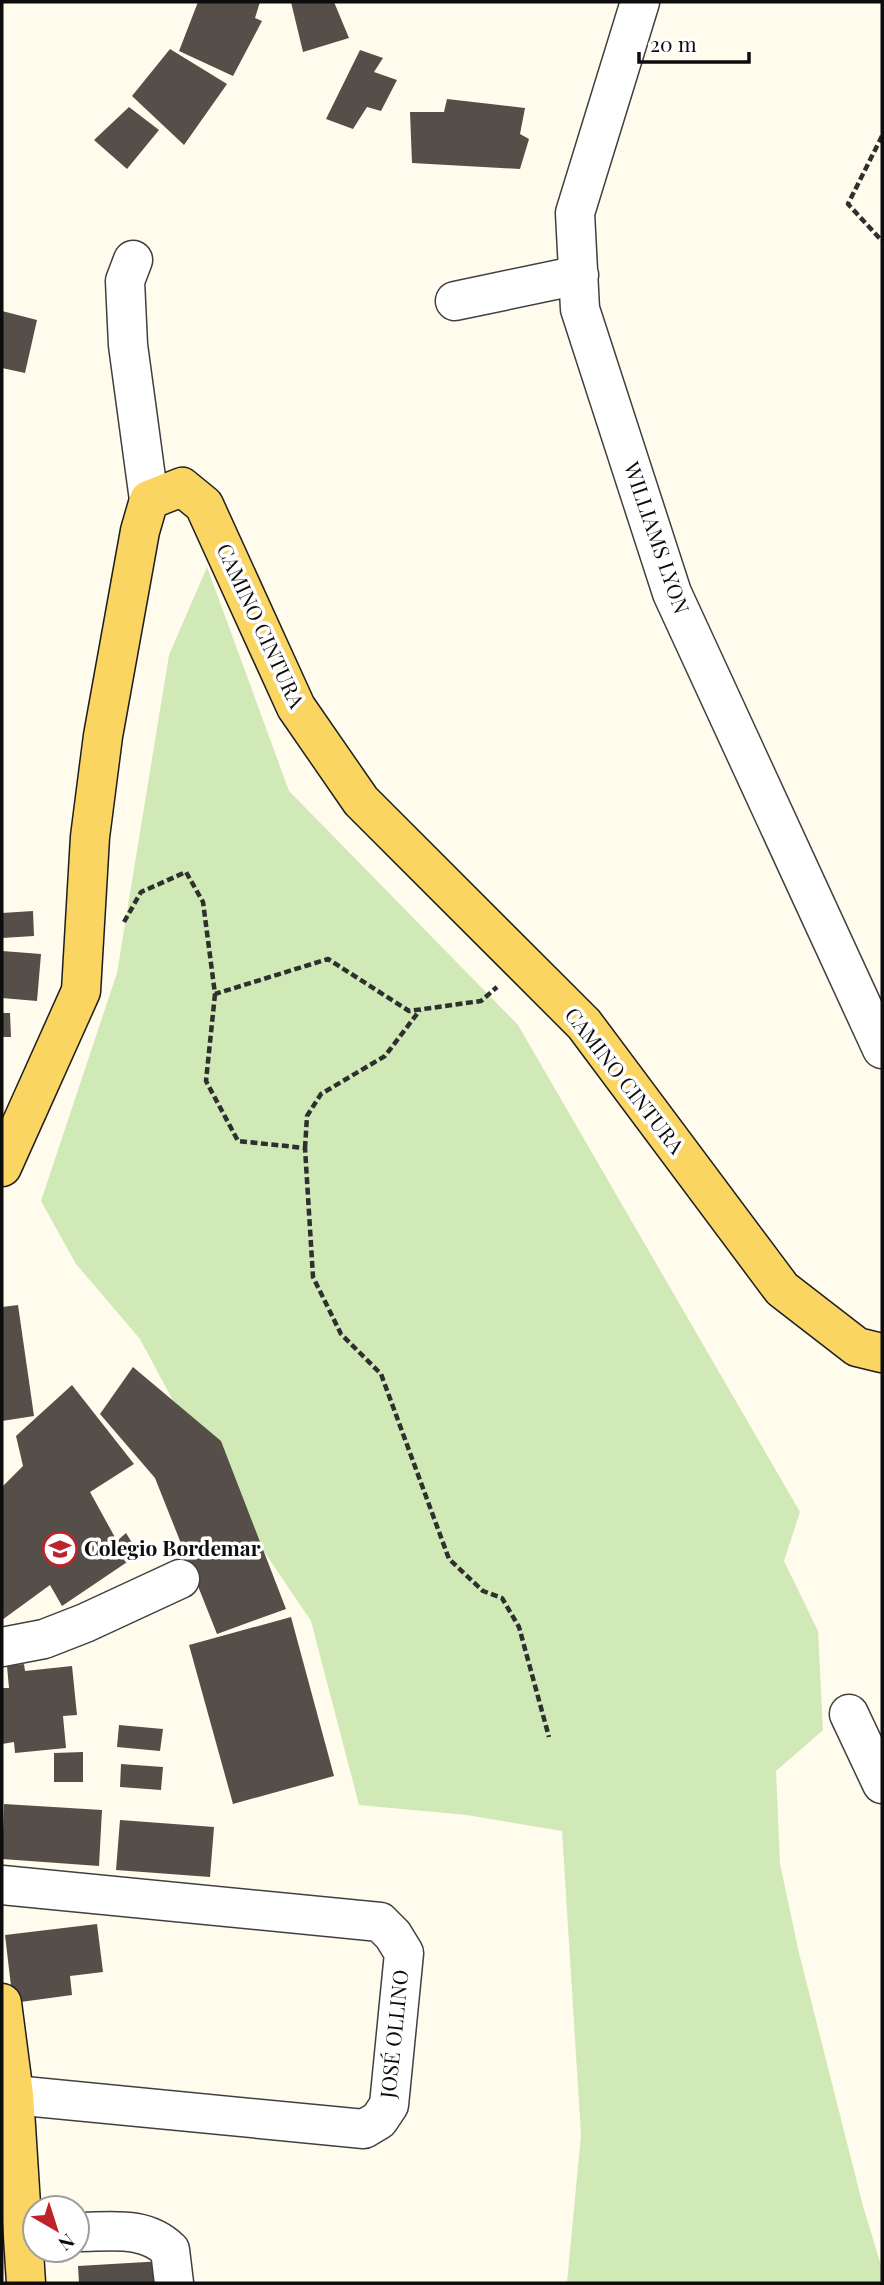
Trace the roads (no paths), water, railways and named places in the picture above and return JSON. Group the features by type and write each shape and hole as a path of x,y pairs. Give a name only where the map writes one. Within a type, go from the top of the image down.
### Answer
{"main road":[{"name":"CAMINO CINTURA","path":"149,500 182,487 204,505 296,707 361,801 584,1024 782,1289 857,1347 882,1353"},
{"path":"2,1167 81,991 90,837 103,736 140,531 149,500"},
{"path":"2,2003 25,2194"},
{"path":"26,2283 27,2264"}],"street":[{"name":"WILLIAMS LYON","path":"640,2 575,214 580,309 672,593 882,1049"},
{"path":"133,260 125,281 128,345 149,500"},
{"path":"456,301 579,275"},
{"path":"2,1647 55,1635 180,1579"},
{"path":"849,1714 882,1784"},
{"name":"JOSÉ OLLINO","path":"2,1885 380,1922 393,1935 404,1953 389,2105 379,2120 364,2129 14,2095"},
{"path":"91,2232 142,2233 158,2239 170,2250 174,2283"}],"place":[{"name":"Colegio Bordemar","path":"60,1549"}]}
